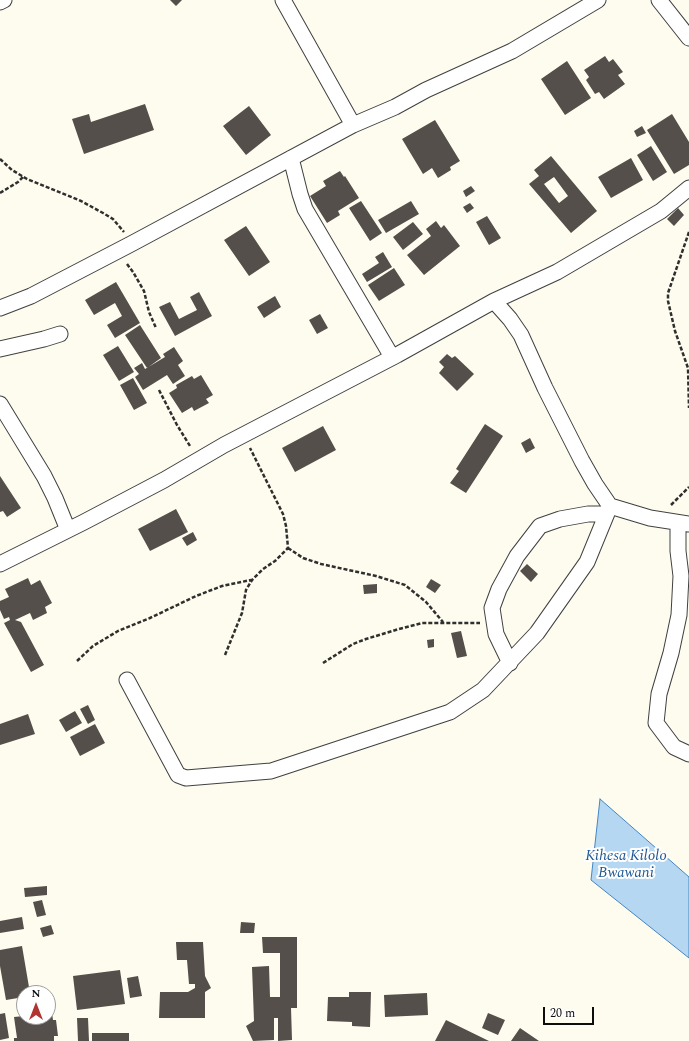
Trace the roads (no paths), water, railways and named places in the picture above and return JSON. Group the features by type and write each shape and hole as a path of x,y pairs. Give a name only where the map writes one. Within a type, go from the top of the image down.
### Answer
{"street":[{"path":"0,2 4,0"},
{"path":"283,0 353,124"},
{"path":"0,308 31,296 353,124 395,107 426,90 512,51 598,0"},
{"path":"659,0 689,38"},
{"path":"291,158 305,209 392,357"},
{"path":"0,564 68,530 199,460 244,434 494,302 558,272 661,211 689,188"},
{"path":"127,680 178,775 186,778 271,771 450,712 483,690 510,663 537,633 587,562 608,510 545,388 521,335 510,319 494,302"},
{"path":"0,349 44,340 60,334"},
{"path":"0,404 44,476 68,530"},
{"path":"510,663 496,634 492,608 499,589 517,556 540,526 560,519 608,510 656,520 684,523 678,550 681,576 679,615 671,653 659,694 656,723 674,747 689,754"}],"water":[{"name":"Kihesa Kilolo Bwawani","path":"600,799 689,877 689,958 591,880"}]}
